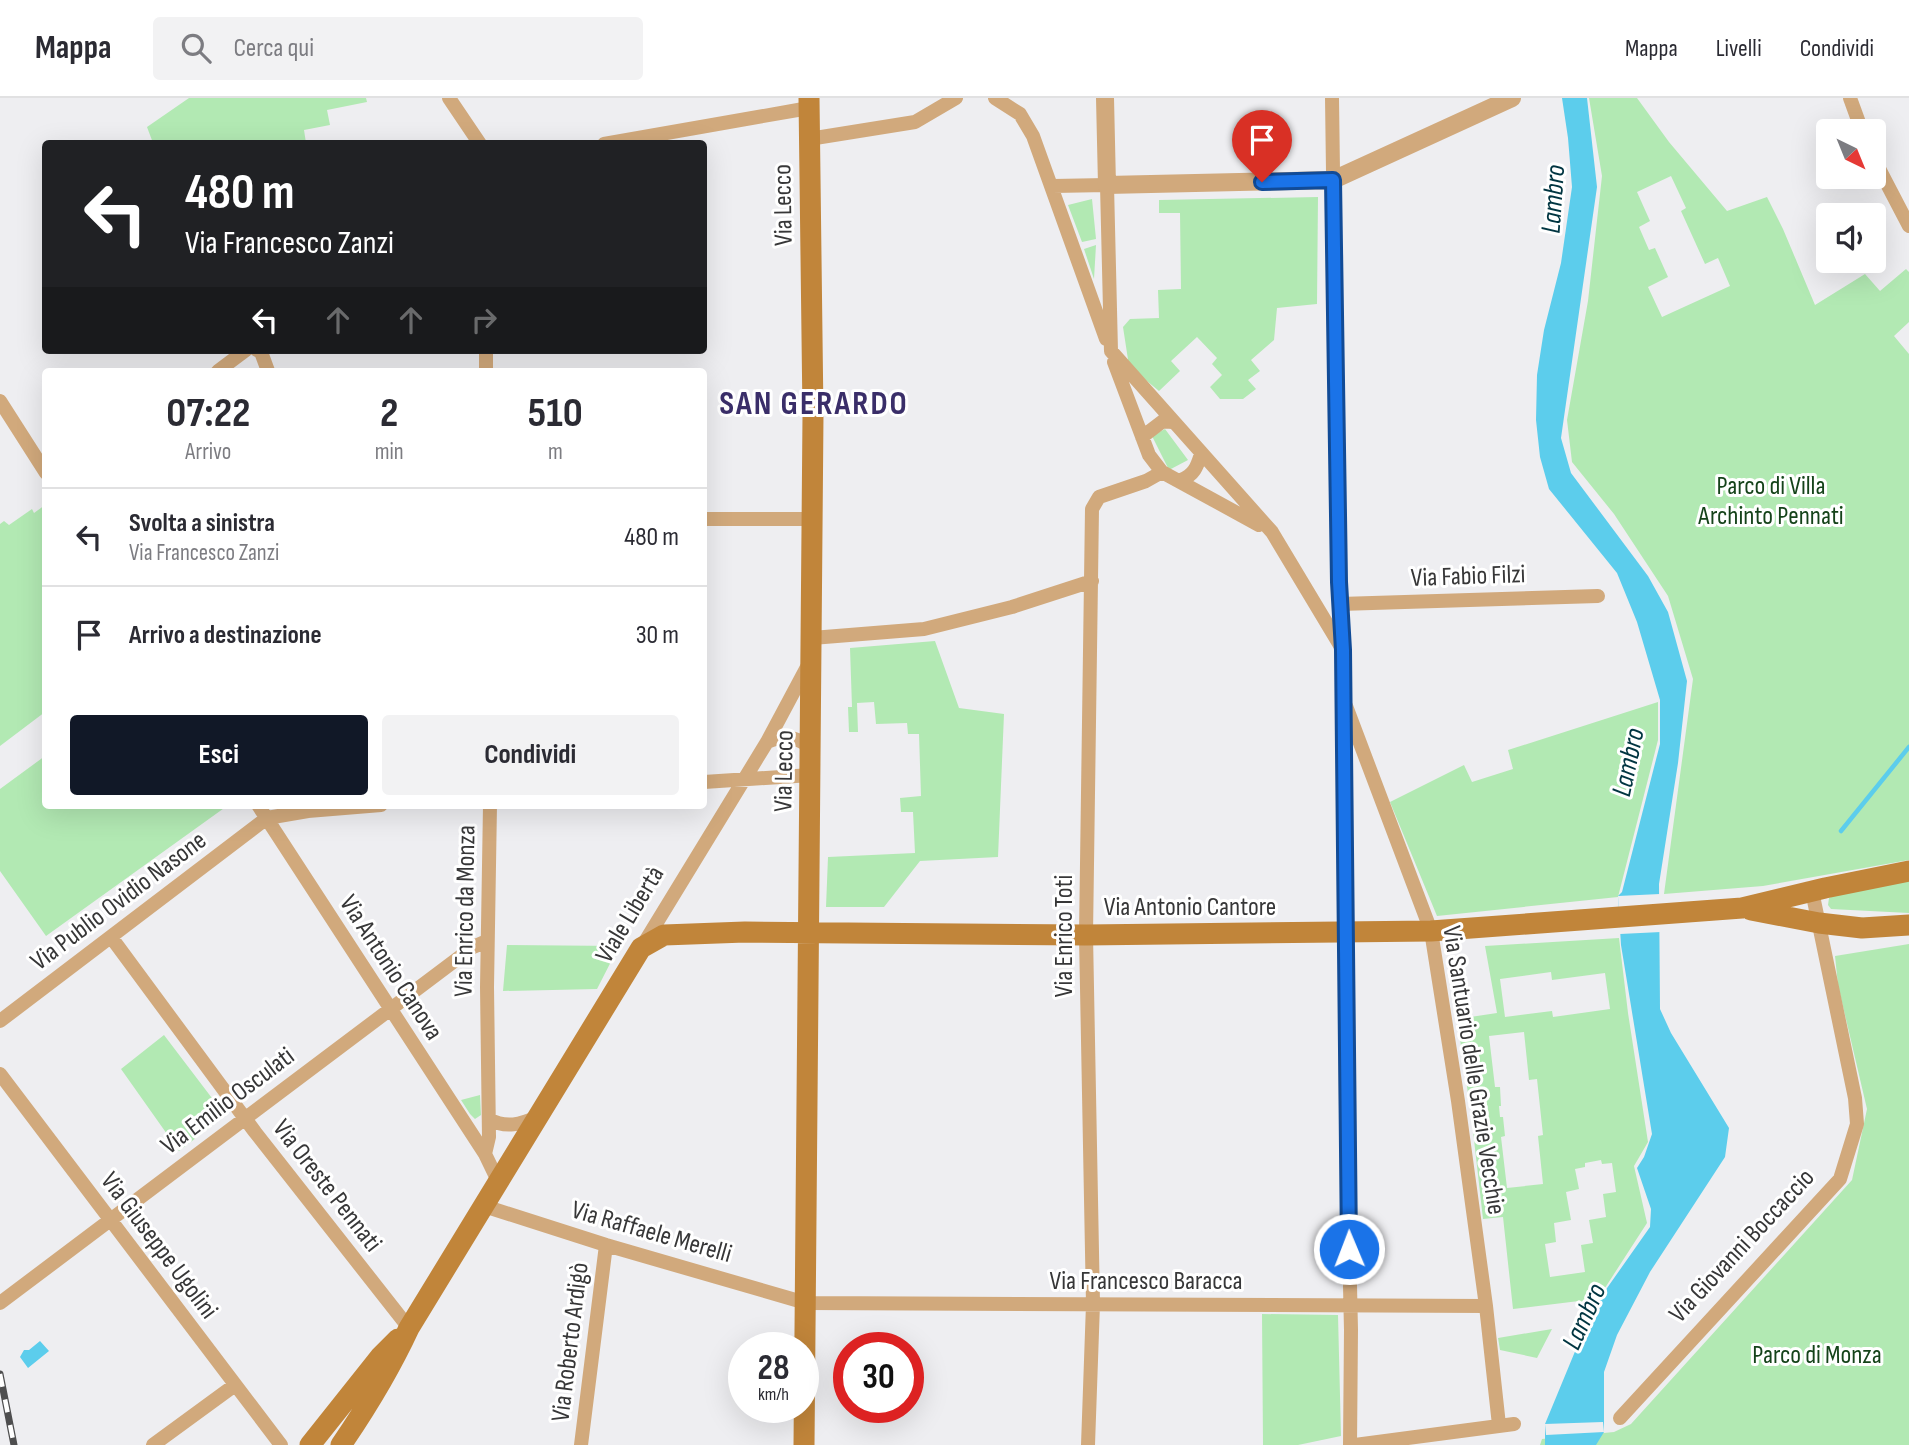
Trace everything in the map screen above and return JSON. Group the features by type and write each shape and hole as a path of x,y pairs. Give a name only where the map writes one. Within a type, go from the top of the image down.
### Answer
{"main road":[{"name":"Via Lecco","path":"804,1445 813,519 809,103"},
{"path":"1742,908 1909,871"},
{"name":"Via Antonio Cantore","path":"640,948 670,934 1345,933 1431,930 1742,908"},
{"path":"1742,908 1819,923 1862,928 1909,925"},
{"name":"Viale Libertà","path":"341,1445 392,1365 409,1328 640,948"},
{"name":"Viale Libertà","path":"310,1445 380,1357 409,1328"}],"street":[{"path":"449,98 477,140"},
{"path":"809,139 915,122 956,98"},
{"path":"995,98 1020,114 1033,136 1149,455 1162,472 1272,532"},
{"path":"1105,98 1111,351 1272,532 1343,650"},
{"path":"1332,98 1343,650 1350,1445"},
{"path":"1053,186 1333,180 1512,98"},
{"path":"1850,98 1858,119"},
{"path":"624,140 809,103"},
{"path":"1886,182 1909,226"},
{"path":"222,368 241,354"},
{"path":"0,401 42,468"},
{"path":"1142,437 1163,421 1172,422"},
{"path":"1181,480 1190,477 1200,454"},
{"name":"Via Enrico Toti","path":"1088,1445 1093,1304 1086,935 1092,509 1099,497 1146,481 1162,472"},
{"path":"707,519 813,519"},
{"path":"812,647 924,629 1012,607 1093,581"},
{"name":"Via Fabio Filzi","path":"1340,604 1598,596"},
{"name":"Viale Libertà","path":"640,948 796,692 812,647"},
{"name":"Via Santuario delle Grazie Vecchie","path":"1342,695 1431,930 1486,1306 1507,1425 1355,1445"},
{"path":"767,741 784,736 796,738 811,747"},
{"path":"707,782 811,775"},
{"name":"Via Antonio Canova","path":"261,809 485,1154"},
{"path":"267,818 333,809"},
{"name":"Via Enrico da Monza","path":"485,1154 489,1137 487,941 490,809"},
{"name":"Via Publio Ovidio Nasone","path":"0,1021 267,818"},
{"name":"Via Giovanni Boccaccio","path":"1620,1418 1840,1178 1857,1124 1855,1098 1812,891"},
{"name":"Via Oreste Pennati","path":"111,937 244,1118 409,1328"},
{"name":"Via Emilio Osculati","path":"0,1303 389,1009 474,947 487,941"},
{"name":"Via Giuseppe Ugolini","path":"0,1074 281,1445"},
{"path":"489,1119 500,1126 540,1116"},
{"path":"485,1154 499,1183"},
{"name":"Via Raffaele Merelli","path":"484,1206 606,1245 806,1303"},
{"name":"Via Roberto Ardigò","path":"581,1445 606,1245"},
{"name":"Via Francesco Baracca","path":"806,1303 1486,1306"},
{"path":"153,1445 235,1385"}],"green space":[{"path":"189,98 366,98 367,102 327,110 330,125 304,130 306,140 152,140 147,127"},
{"name":"Parco di Villa Archinto Pennati","path":"1589,98 1637,98 1669,142 1727,211 1767,197 1815,305 1865,274 1880,291 1906,269 1909,272 1909,322 1894,336 1909,354 1909,860 1763,886 1664,894 1693,679 1668,596 1614,514 1572,462 1567,420 1588,301 1602,176","holes":["1671,176 1686,208 1681,211 1705,264 1718,258 1730,286 1662,317 1648,287 1668,277 1655,248 1649,250 1639,227 1650,221 1637,192"]},
{"path":"1318,197 1317,304 1277,308 1274,340 1251,360 1260,371 1248,380 1256,389 1243,399 1220,399 1210,387 1222,375 1212,364 1217,358 1197,337 1171,361 1180,371 1159,391 1129,366 1123,327 1130,319 1159,318 1158,290 1181,289 1180,213 1159,213 1159,200"},
{"path":"1092,199 1096,239 1082,242 1068,205"},
{"path":"1096,245 1094,279 1084,249"},
{"path":"1165,429 1188,460 1169,470 1152,436"},
{"path":"42,507 42,714 0,746 0,524 4,521 9,525 32,509 34,513"},
{"path":"935,641 959,708 1004,714 998,857 920,861 884,907 826,907 828,857 915,853 913,812 901,812 900,798 921,796 919,734 908,734 907,723 876,724 874,702 857,703 858,732 849,732 848,707 852,707 850,648"},
{"path":"1658,702 1658,740 1618,897 1437,916 1390,802 1464,765 1472,782 1513,769 1508,750"},
{"path":"42,758 42,809 223,809 46,936 0,871 0,789"},
{"path":"1909,879 1909,913 1831,909 1828,905 1829,898 1835,895"},
{"path":"1619,938 1648,1142 1634,1166 1647,1223 1592,1308 1579,1301 1513,1309 1503,1217 1483,1219 1472,1122 1489,1119 1487,1105 1470,1107 1457,1019 1497,1013 1485,946","holes":["1551,972 1552,980 1605,973 1610,1009 1553,1017 1552,1011 1505,1017 1500,979","1524,1032 1529,1080 1537,1079 1543,1135 1538,1136 1543,1184 1507,1188 1501,1137 1505,1136 1503,1117 1500,1117 1500,1087 1495,1087 1489,1036","1601,1160 1602,1164 1612,1163 1616,1192 1603,1194 1606,1217 1589,1220 1593,1243 1581,1245 1585,1272 1550,1277 1545,1244 1556,1242 1554,1223 1571,1220 1566,1192 1579,1189 1575,1169 1585,1167 1585,1163"]},
{"name":"Parco di Monza","path":"1909,944 1909,1445 1540,1445 1542,1439 1614,1432 1631,1424 1852,1180 1867,1109 1838,985 1835,956"},
{"path":"507,945 619,946 597,989 503,991"},
{"path":"164,1035 221,1110 218,1121 179,1151 121,1069"},
{"path":"480,1095 481,1115 475,1119 461,1100"},
{"path":"1262,1314 1338,1315 1341,1436 1298,1445 1263,1445"},
{"path":"1552,1329 1537,1358 1500,1350 1498,1338"}],"water":[{"path":"1562,98 1587,98 1597,187 1561,438 1571,473 1648,576 1668,612 1687,681 1678,763 1659,884 1660,1009 1671,1033 1729,1128 1725,1157 1650,1272 1617,1335 1604,1372 1604,1432 1596,1445 1545,1445 1545,1424 1593,1308 1650,1227 1651,1209 1637,1168 1652,1134 1621,945 1618,896 1622,892 1660,744 1660,700 1637,622 1617,573 1549,489 1540,457 1536,420 1537,375 1544,330 1561,263 1572,187"},
{"path":"40,1341 49,1351 28,1368 20,1357 24,1350 29,1350"}],"pier":[{"path":"1660,894 1661,932 1620,934 1618,896"},
{"path":"1603,1422 1604,1432 1546,1435 1545,1424"}],"waterway":[{"path":"1841,831 1909,747"}],"railway":[{"path":"0,1374 14,1445"}],"district":[{"name":"SAN GERARDO","path":"814,402"}],"route":[{"path":"1262,182 1333,180 1339,582 1343,650 1349,1249"}],"water label":[{"name":"Lambro","path":"1552,199"},
{"name":"Lambro","path":"1627,762"},
{"name":"Lambro","path":"1583,1316"}]}
